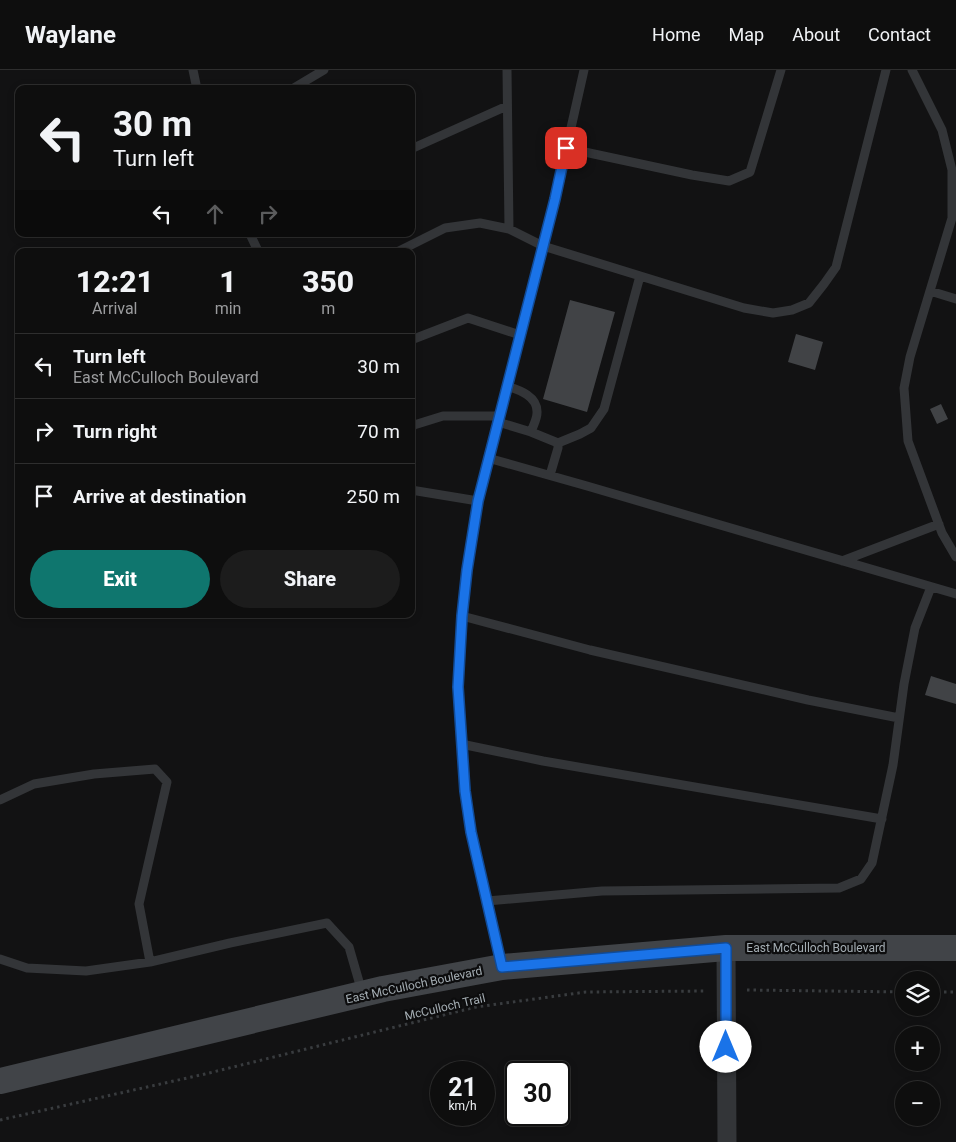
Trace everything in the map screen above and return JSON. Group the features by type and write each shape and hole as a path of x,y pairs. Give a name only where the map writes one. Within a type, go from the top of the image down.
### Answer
{"street":[{"name":"East McCulloch Boulevard","path":"0,1081 384,989 502,967 726,948 956,948"},
{"path":"726,948 727,1142"}],"lane":[{"path":"193,70 195,85"},
{"path":"299,85 324,70"},
{"path":"507,70 509,229"},
{"path":"502,967 471,832 465,791 458,687 462,616 478,501 543,246 584,70"},
{"path":"566,148 729,181 750,172 780,70"},
{"path":"405,248 445,228 480,223 509,229 543,246 744,308 773,313 792,310 809,303 836,267 886,70"},
{"path":"912,70 942,130 954,169 952,218 910,356 904,388 908,441 942,532 956,557"},
{"path":"415,147 507,106"},
{"path":"415,426 443,416 498,419 558,443 591,428 604,409 640,276"},
{"path":"930,290 956,299"},
{"path":"415,338 468,318 520,334"},
{"path":"506,386 521,390 532,398 536,405 537,412 531,432"},
{"path":"550,475 558,443"},
{"path":"488,458 956,594"},
{"path":"415,491 478,501"},
{"path":"842,561 939,524"},
{"path":"487,901 602,891 839,888 861,879 872,863 893,765 904,684 915,628 931,587"},
{"path":"462,616 600,652 808,700 899,718"},
{"path":"462,744 543,761 882,819"},
{"path":"0,800 34,784 94,774 155,769 167,782 139,904 150,962"},
{"path":"0,959 27,968 86,971 150,962 327,923 348,947 362,994"}],"path":[{"name":"McCulloch Trail","path":"0,1120 205,1074 476,1007 586,992 752,989 895,992"},
{"path":"940,992 956,992"}],"building":[{"path":"570,300 615,312 587,412 543,399"},
{"path":"796,334 823,342 815,370 788,362"},
{"path":"941,404 948,419 937,424 930,409"},
{"path":"931,676 956,684 956,704 925,695"}],"route":[{"path":"566,148 555,199 478,501 467,570 458,687 465,791 471,832 502,967 726,948 726,1047"}]}
